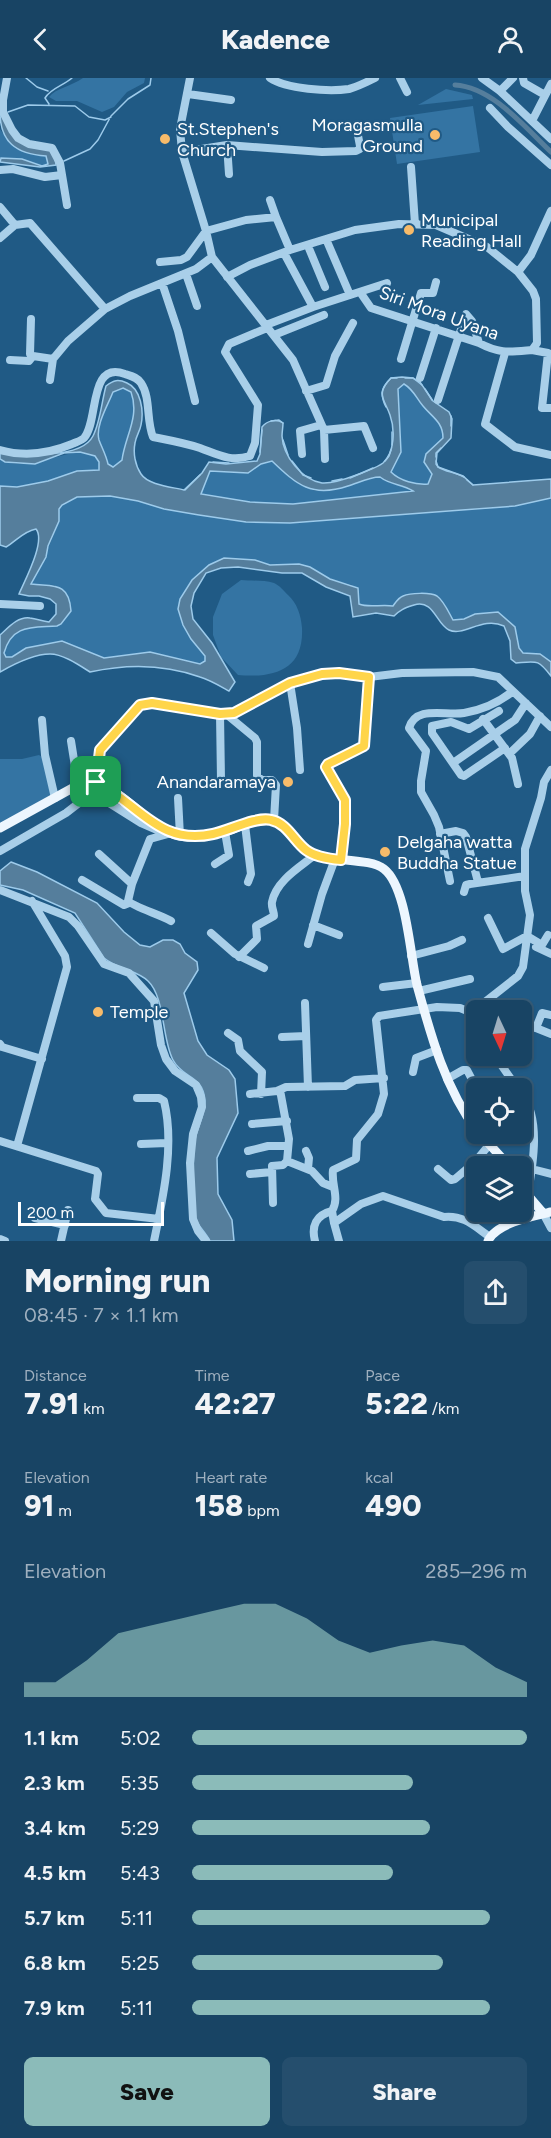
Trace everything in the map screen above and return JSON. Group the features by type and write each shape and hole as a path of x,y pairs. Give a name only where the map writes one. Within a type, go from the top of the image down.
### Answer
{"main road":[{"path":"0,828 78,785 96,782 163,830 174,835 199,837 225,832 266,819 273,820 315,855 380,866 389,873 402,902 411,956 424,1009 447,1079 466,1116"},
{"path":"489,1145 500,1156"},
{"path":"532,1199 547,1213"},
{"path":"532,1217 547,1213"},
{"path":"489,1239 494,1232 516,1222"}],"street":[{"path":"7,78 3,112 18,138 29,144 52,148 60,163 68,205"},
{"path":"190,78 180,129 182,152 207,231 212,257 293,360 323,428 325,459"},
{"path":"270,78 293,87 349,89 375,78"},
{"path":"400,78 407,92"},
{"path":"482,78 500,91 551,139"},
{"path":"500,91 513,78"},
{"path":"523,78 524,83 545,95"},
{"path":"532,121 551,84"},
{"path":"188,94 231,100"},
{"path":"490,108 551,165"},
{"path":"182,152 227,145 322,152 356,151 360,149 356,124"},
{"path":"227,145 229,174"},
{"path":"411,167 415,224"},
{"path":"0,170 13,169 45,177 62,175"},
{"path":"270,200 287,251 313,307"},
{"path":"0,207 15,225"},
{"path":"518,273 531,255 551,211"},
{"path":"160,262 181,260 187,257 207,231 246,220 276,217"},
{"path":"0,238 15,225 30,223 105,309"},
{"path":"227,277 250,265 287,251 369,227 415,224 444,228 453,234 487,247 518,273 533,291 536,299 537,343 532,350 548,353 542,408 551,408"},
{"path":"326,239 350,296"},
{"path":"308,246 326,287"},
{"path":"50,380 56,356 68,341 105,309 130,296 186,274 212,257"},
{"path":"186,274 197,306"},
{"path":"401,359 421,293 433,293 436,282"},
{"path":"162,283 178,331 195,401"},
{"path":"0,450 16,454 54,452 83,440 88,432 98,389 105,376 111,372 119,372 137,379 142,384 146,393 150,429 153,436 199,448 220,458 238,459 250,456 255,443 258,405 225,352 229,344 313,307 387,283"},
{"name":"Siri Mora Uyana","path":"360,292 371,308 436,328 493,350 505,353 532,350"},
{"path":"438,400 466,314 472,321 479,343"},
{"path":"274,335 324,315"},
{"path":"31,318 30,354 33,356"},
{"path":"306,391 326,385 335,356 353,323"},
{"path":"420,378 436,328"},
{"path":"505,353 485,424 515,447 551,455"},
{"path":"10,360 27,361 33,356 56,356"},
{"path":"302,454 300,431 323,428 364,426 373,448"},
{"path":"0,604 40,606"},
{"path":"96,782 100,750 140,705 152,703 223,714 234,713 290,683 322,674 339,673 369,677 402,673 473,672 498,677 551,727"},
{"path":"308,944 338,860 345,824 345,800 326,767 364,746 369,677"},
{"path":"290,683 297,728 300,770"},
{"path":"450,881 440,834 434,815 422,792 421,781 426,751 409,728 411,721 418,716 430,713 462,713 476,710 501,700 512,692"},
{"path":"453,764 515,720 526,704"},
{"path":"432,726 451,722 469,729 499,711"},
{"path":"430,713 434,717 432,733 461,775 467,775 530,734 540,716"},
{"path":"221,780 223,714"},
{"path":"223,714 255,738 258,747 257,776 262,780 272,780 276,784 273,820"},
{"path":"483,719 512,758 518,784"},
{"path":"42,720 45,755 55,798"},
{"path":"71,741 78,785"},
{"path":"492,1000 518,976 523,967 530,915 525,891 525,849 544,782 551,770"},
{"path":"0,851 66,813 88,796 98,796 141,823 174,835"},
{"path":"174,835 178,798"},
{"path":"245,825 251,874 248,882"},
{"path":"440,834 456,831 463,833 477,882"},
{"path":"215,864 229,855 225,832"},
{"path":"129,903 132,884 150,839 174,835"},
{"path":"99,854 132,884"},
{"path":"239,957 257,939 256,926 274,916 272,900 281,883 315,855"},
{"path":"464,892 465,885 525,876"},
{"path":"82,880 124,905 129,903 150,910 171,921"},
{"path":"0,890 32,901 72,920 104,964 129,973 154,1001 161,1045 166,1059 175,1071 196,1085 201,1097 202,1107 194,1129 191,1149 191,1198 195,1226 206,1241"},
{"path":"17,1146 64,981 66,962 32,901"},
{"path":"488,918 503,949 527,939 542,945 548,935"},
{"path":"314,925 339,935"},
{"path":"211,933 239,957 264,968"},
{"path":"527,939 551,954"},
{"path":"411,956 449,946 462,940"},
{"path":"383,987 418,987 470,979"},
{"path":"305,1003 308,1087"},
{"path":"339,1241 332,1212 336,1196 333,1187 333,1170 356,1159 357,1140 378,1114 384,1094 376,1020 383,1014 437,1007 460,1008 466,1011"},
{"path":"536,1028 542,1013 551,1015"},
{"path":"532,1027 551,1034"},
{"path":"228,1033 238,1040 240,1051 262,1072 261,1094"},
{"path":"282,1037 306,1036"},
{"path":"0,1044 3,1047 42,1059"},
{"path":"413,1072 416,1058 437,1050"},
{"path":"447,1079 463,1070 467,1071 471,1078"},
{"path":"250,1094 261,1094 286,1087 345,1086 355,1080 384,1078"},
{"path":"273,1203 272,1166 283,1165 287,1161 288,1146 287,1121 280,1089"},
{"path":"137,1098 159,1098 164,1101 167,1116 165,1187 154,1241"},
{"path":"252,1124 287,1121"},
{"path":"532,1126 535,1148 532,1169 551,1174"},
{"path":"0,1141 96,1171 98,1174 95,1199 106,1213 159,1218"},
{"path":"141,1144 167,1143"},
{"path":"438,1169 451,1180 455,1179 475,1162 489,1145"},
{"path":"248,1151 268,1146 288,1146"},
{"path":"306,1151 309,1158 308,1169"},
{"path":"287,1161 308,1169 323,1184 333,1187"},
{"path":"250,1174 272,1172"},
{"path":"334,1223 361,1204 383,1196 444,1217 454,1216 465,1219 489,1239"},
{"path":"61,1241 68,1210"},
{"path":"315,1241 313,1231 316,1220 324,1213 332,1212"},
{"path":"547,1213 551,1228"},
{"path":"35,1218 65,1225"},
{"path":"0,1239 6,1241"}],"shaded area":[{"path":"83,78 145,78 144,83 127,92 114,107 102,112 77,101 56,101 49,97 56,91"},
{"path":"446,89 472,95 473,99 418,105"},
{"name":"Moragasmulla Ground","path":"473,106 480,152 397,164 390,118"},
{"path":"0,112 17,137 54,152 56,165 40,167 0,162 1,158 22,159 42,166 48,164 46,156 18,149 7,139 3,131"},
{"path":"0,129 8,141 37,155 46,156 48,164 42,166 22,159 0,158"},
{"path":"391,378 413,378 420,382 433,401 449,412 452,419 451,438 437,453 438,467 463,476 473,485 551,479 551,498 515,506 290,523 246,522 199,515 110,496 77,497 59,509 59,521 48,546 46,557 31,584 53,586 63,590 70,601 71,611 57,626 24,629 18,632 8,644 4,653 6,657 12,657 26,648 62,641 104,658 150,652 200,664 205,661 205,656 183,625 178,609 180,599 192,580 209,565 224,558 255,560 270,565 299,564 310,567 330,579 358,588 359,604 363,605 393,606 403,596 425,593 440,598 453,620 464,619 475,614 498,612 515,627 519,648 523,653 540,654 551,662 551,676 536,662 516,663 511,659 510,641 504,626 488,623 461,631 449,630 430,609 421,604 406,608 394,616 376,613 353,617 350,596 326,587 302,573 282,573 238,567 221,568 206,573 194,593 191,606 193,619 212,643 235,682 229,691 204,678 159,668 131,667 90,672 55,654 30,658 0,672 0,635 21,619 30,618 49,622 56,614 56,604 50,599 39,596 19,594 34,561 38,535 36,529 32,530 6,547 0,545 0,486 17,487 48,481 77,471 99,470 99,462 95,456 80,452 64,453 35,464 5,462 0,459 0,452 50,454 76,449 86,444 95,431 106,386 119,381 127,383 136,390 142,407 142,419 134,455 141,474 149,481 184,490 202,473 209,462 226,464 257,461 260,454 262,427 275,420 283,423 283,444 295,466 315,481 332,482 348,478 383,463 390,453 393,427 382,392","holes":["404,384 410,389 443,432 443,438 426,454 424,462 432,474 428,484 408,482 391,472 401,452 398,389","123,388 131,392 133,418 122,460 113,467 108,464 98,434 113,392","272,461 289,477 315,490 335,489 380,477 413,491 293,504 250,502 201,494 210,471 248,473 261,464"]},
{"path":"404,384 436,420 443,432 443,438 426,455 424,462 432,474 428,484 408,482 391,472 401,452 398,389"},
{"path":"123,388 131,392 133,418 122,460 113,467 108,464 98,434 113,392"},
{"path":"80,452 95,456 99,462 99,470 77,471 48,481 17,487 0,486 0,459 20,464 40,462"},
{"path":"272,461 291,479 315,491 380,477 414,491 293,504 250,502 201,494 210,471 248,473 261,464"},
{"path":"110,496 199,515 246,522 290,523 515,506 551,498 551,662 540,654 523,653 519,649 515,627 475,614 464,619 453,620 437,597 400,597 393,606 363,605 359,604 352,585 330,579 310,567 299,564 270,565 255,560 209,565 180,599 191,639 205,656 206,661 200,664 150,652 104,658 62,641 26,648 6,658 4,653 8,644 18,632 24,629 61,624 55,585 30,584 59,522 61,506 77,497"},
{"path":"241,580 266,581 276,584 294,602 301,618 301,642 298,653 292,662 275,673 238,675 221,657 213,635 213,617 222,594"},
{"path":"39,755 42,757 51,795 0,824 0,759 22,759"},
{"path":"11,862 37,872 97,903 124,932 140,945 150,947 163,940 173,940 197,962 198,970 184,993 198,1041 207,1055 229,1070 235,1079 238,1113 217,1158 218,1194 232,1220 234,1241 210,1241 195,1218 194,1146 205,1100 200,1085 177,1066 169,1052 158,997 154,988 143,977 104,958 75,913 23,890 0,885 0,871"}],"waterway":[{"path":"26,78 37,87 48,91"},
{"path":"49,104 45,98 54,89 72,78"},
{"path":"64,161 90,149 98,140 111,116 128,99 150,85 151,78"},
{"path":"455,85 469,87 495,100 551,152"},
{"path":"8,112 28,105 75,106 89,117 105,120 111,117"},
{"path":"386,407 382,395 383,388 391,378 397,378"},
{"path":"405,378 413,378 422,385"},
{"path":"425,389 432,400"},
{"path":"451,416 451,426"},
{"path":"271,421 279,420 283,423"},
{"path":"260,452 262,430"},
{"path":"392,432 392,445"},
{"path":"283,440 288,455"},
{"path":"436,457 436,453 441,448"},
{"path":"385,461 391,450"},
{"path":"292,461 303,475 311,478"},
{"path":"436,461 438,467 464,477"},
{"path":"213,462 229,463"},
{"path":"350,478 373,468"},
{"path":"185,490 200,475"},
{"path":"332,481 342,479"},
{"path":"467,480 473,485"}],"place":[{"name":"Moragasmulla Ground","path":"435,135"},
{"name":"St.Stephen's Church","path":"165,139"},
{"name":"Municipal Reading Hall","path":"409,230"},
{"name":"Anandaramaya","path":"288,782"},
{"name":"Delgaha watta Buddha Statue","path":"385,852"},
{"name":"Temple","path":"98,1012"}],"route":[{"path":"339,673 369,677 364,746 326,767 345,800 341,860 309,852 280,824 270,819 199,837 172,834 96,782 102,746 140,705 152,703 226,714 234,713 290,683 322,674 339,673"}]}
